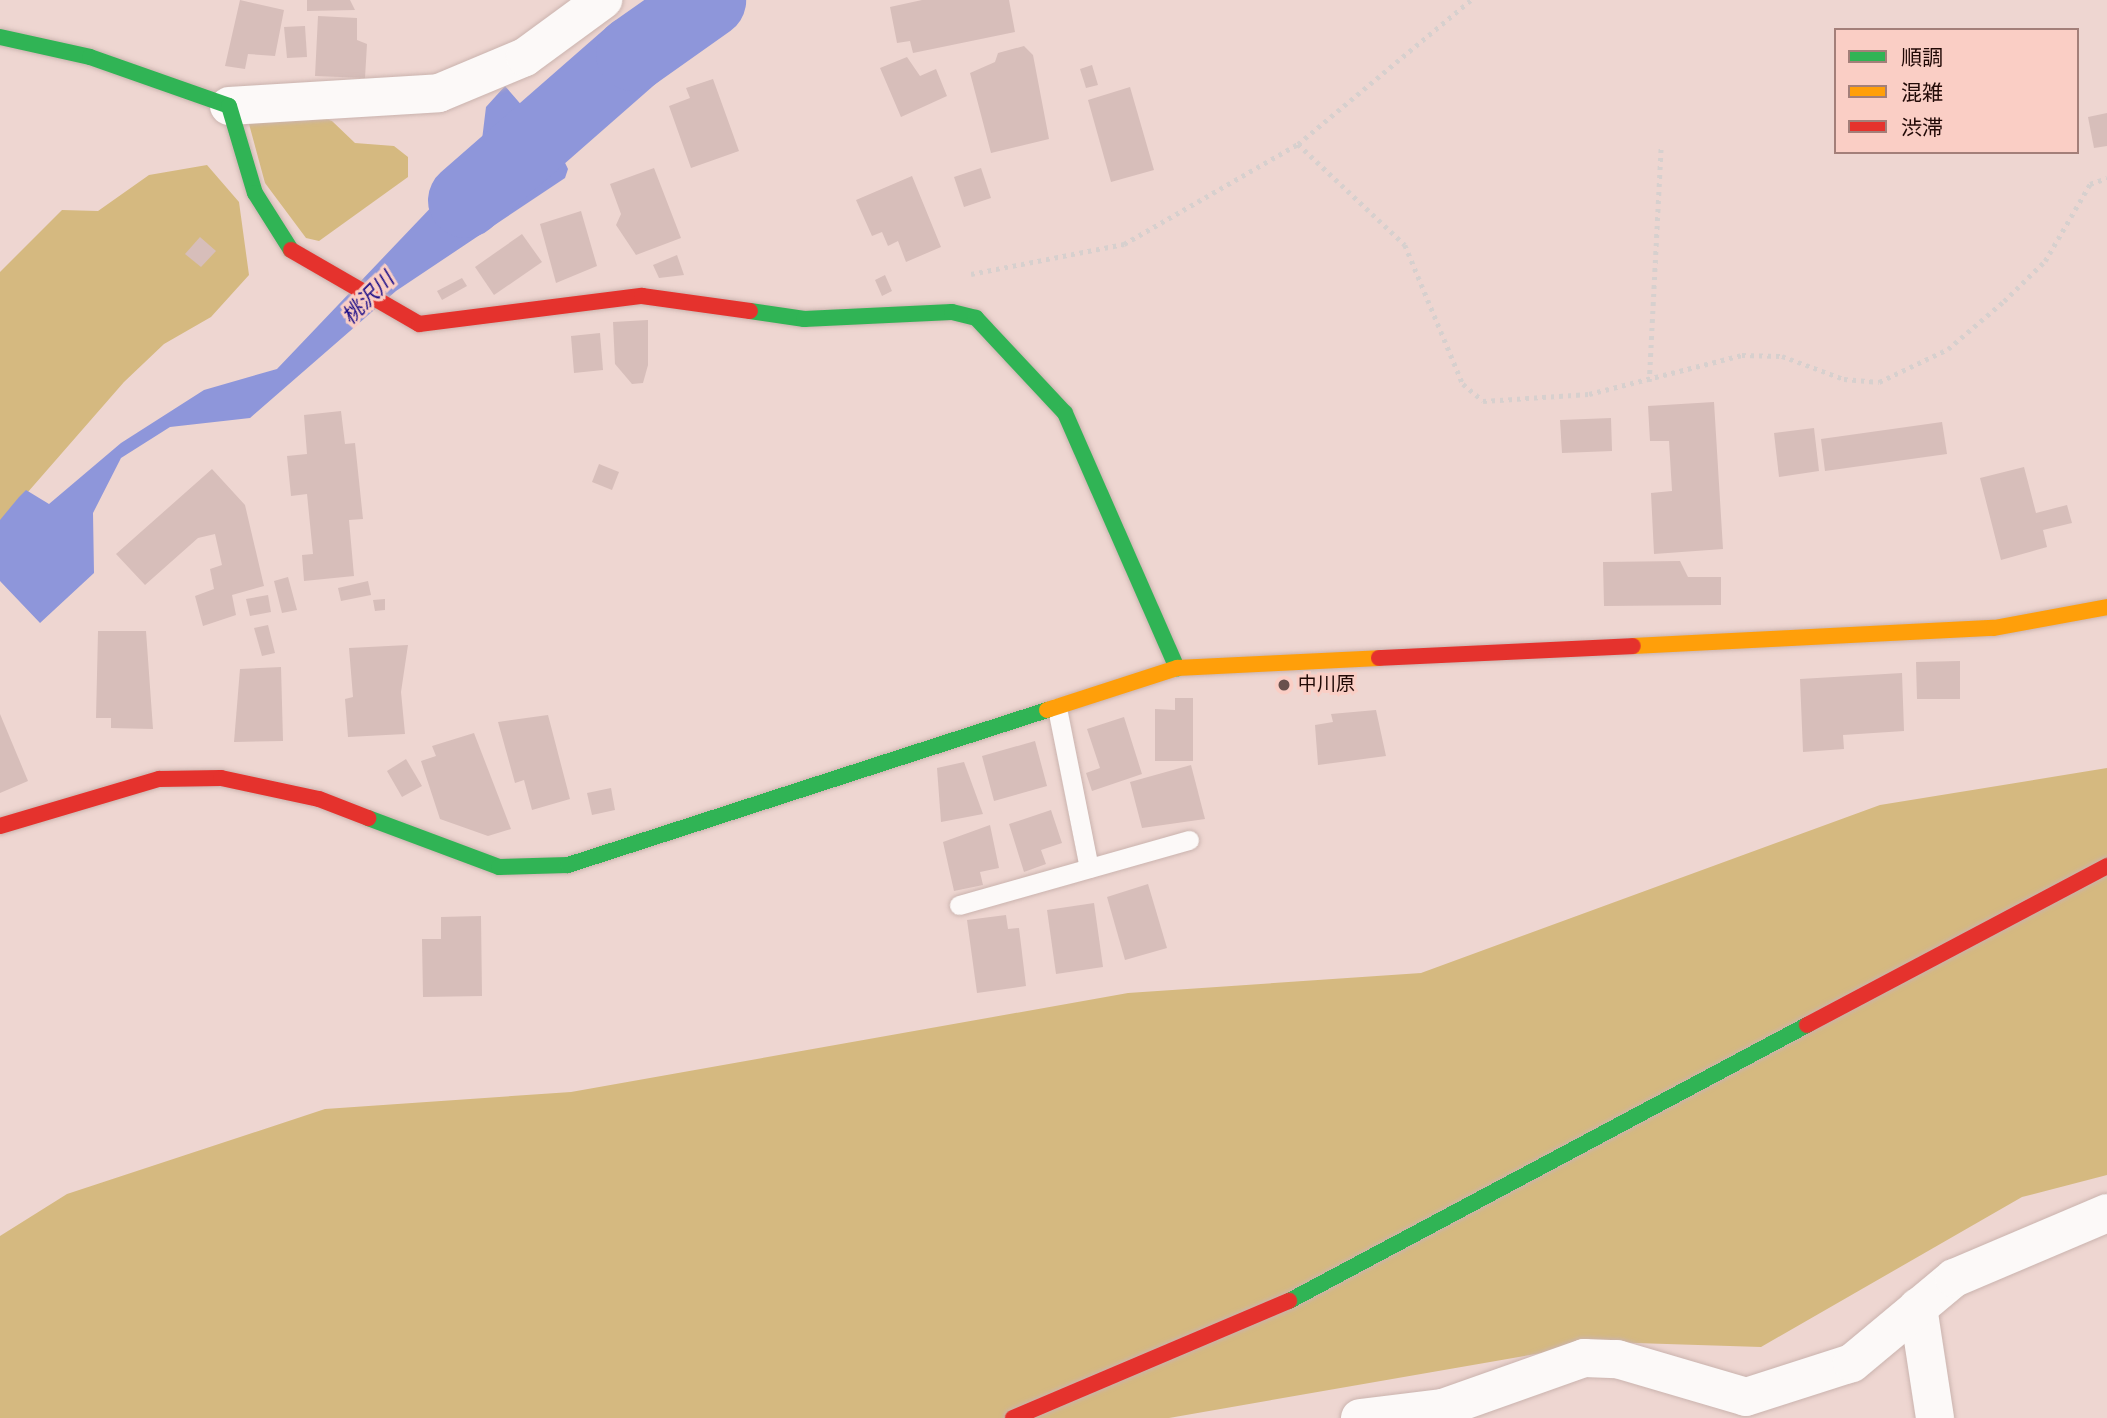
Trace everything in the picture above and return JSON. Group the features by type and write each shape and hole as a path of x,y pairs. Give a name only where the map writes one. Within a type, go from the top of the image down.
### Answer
{"street":[{"path":"0,37 90,57 229,106 439,93 525,57 603,0"},
{"path":"229,106 237,143 272,228 290,250 398,318 454,323 642,296 804,319 936,313 976,318 996,332 1065,413 1177,667"},
{"path":"0,826 159,779 221,778 320,799 499,867 568,865 1177,667 1994,628 2107,607"},
{"path":"1013,1418 1272,1310 2107,866"},
{"path":"1360,1418 1443,1408 1584,1358 1617,1359 1746,1397 1853,1363 1954,1278 2107,1213"},
{"path":"1918,1307 1935,1418"}],"lane":[{"path":"1057,708 1089,868"},
{"path":"959,905 1189,840"}],"path":[{"path":"936,313 972,273 1124,244 1298,144 1471,0"},
{"path":"1298,144 1405,245 1463,384 1483,401 1589,394 1649,382 1742,355 1782,356 1844,379 1880,382 1948,349 2004,301 2045,261 2090,184 2107,178"},
{"path":"1649,382 1661,148"}],"shaded area":[{"path":"313,114 332,121 355,143 394,146 408,157 408,177 319,241 306,238 265,183 249,124"},
{"path":"207,165 239,202 249,275 211,317 164,344 124,382 0,524 0,272 62,210 98,211 149,175"},
{"path":"2107,768 2107,1175 2022,1197 1761,1347 1604,1342 1169,1418 0,1418 0,1236 67,1194 325,1109 571,1092 1128,993 1421,973 1880,805"}],"water":[{"path":"505,86 557,146 568,169 565,178 396,291 250,418 170,427 121,458 93,513 94,573 40,623 0,581 0,520 19,497 26,490 49,504 121,443 204,390 277,369 480,156 486,107"}],"building":[{"path":"240,0 284,10 275,56 248,54 245,69 225,66"},
{"path":"307,0 350,0 355,10 307,11"},
{"path":"922,0 1009,0 1015,32 913,53 910,41 897,43 890,7"},
{"path":"318,16 357,18 357,40 367,44 365,78 315,76"},
{"path":"305,26 307,57 287,58 284,27"},
{"path":"1024,46 1033,55 1049,139 991,153 970,73 995,62 998,53"},
{"path":"907,57 920,76 936,69 947,96 901,117 880,68"},
{"path":"1092,65 1098,85 1086,88 1080,69"},
{"path":"713,79 739,151 691,168 669,106 690,98 686,88"},
{"path":"1130,87 1154,170 1111,182 1088,100"},
{"path":"2107,113 2107,146 2094,148 2088,117"},
{"path":"654,168 681,238 636,255 616,225 621,214 610,184"},
{"path":"981,168 991,198 964,207 954,177"},
{"path":"912,176 941,247 906,262 898,241 888,246 882,232 872,236 856,200"},
{"path":"581,211 597,266 556,283 540,224"},
{"path":"522,234 542,262 494,295 475,267"},
{"path":"200,237 216,251 201,267 185,254"},
{"path":"677,255 684,275 659,278 653,265"},
{"path":"885,275 892,291 882,296 875,280"},
{"path":"462,278 467,286 442,300 437,291"},
{"path":"648,320 648,365 643,383 632,384 615,364 613,322"},
{"path":"600,333 603,370 574,373 571,336"},
{"path":"1714,402 1723,549 1654,554 1651,493 1672,491 1669,441 1650,441 1648,406"},
{"path":"341,411 345,444 355,443 363,519 349,520 354,576 304,581 302,555 313,554 307,494 291,496 287,456 307,454 304,415"},
{"path":"1611,418 1612,451 1562,453 1560,420"},
{"path":"1942,422 1947,454 1825,471 1821,439"},
{"path":"1814,428 1819,471 1779,477 1774,433"},
{"path":"599,464 619,472 612,490 592,482"},
{"path":"2024,467 2036,513 2067,505 2072,523 2043,530 2047,547 2001,560 1980,478"},
{"path":"212,469 245,505 264,586 232,595 236,615 203,626 195,596 214,589 210,569 222,565 215,534 198,538 145,585 116,554"},
{"path":"1680,561 1688,577 1721,577 1721,605 1604,606 1603,562"},
{"path":"288,577 297,610 282,613 274,581"},
{"path":"368,581 371,595 341,601 338,588"},
{"path":"268,595 271,612 250,616 246,599"},
{"path":"385,599 385,610 375,611 373,600"},
{"path":"268,625 275,653 262,656 254,628"},
{"path":"98,631 146,631 153,729 111,728 111,718 96,718"},
{"path":"408,645 401,692 405,734 348,737 345,699 353,697 349,648"},
{"path":"1960,661 1960,699 1917,699 1916,662"},
{"path":"281,667 283,741 234,742 240,669"},
{"path":"1902,673 1904,731 1843,735 1844,749 1803,752 1800,679"},
{"path":"1175,698 1193,698 1193,761 1155,761 1155,709 1175,710"},
{"path":"1376,710 1386,756 1318,765 1315,725 1333,722 1331,714"},
{"path":"0,714 28,781 0,793"},
{"path":"548,715 570,799 532,810 524,780 515,783 498,722"},
{"path":"1124,717 1142,774 1092,791 1086,773 1100,768 1087,729"},
{"path":"474,733 511,829 488,836 440,819 421,761 436,756 432,746"},
{"path":"1035,741 1047,786 994,801 982,756"},
{"path":"406,759 422,786 402,797 387,771"},
{"path":"964,762 983,814 941,822 937,768"},
{"path":"1191,765 1205,819 1142,828 1130,782"},
{"path":"611,788 615,810 592,815 587,793"},
{"path":"1051,810 1062,843 1041,850 1046,864 1024,872 1009,824"},
{"path":"990,825 999,868 980,872 983,885 954,891 943,842"},
{"path":"1148,884 1167,948 1125,960 1107,897"},
{"path":"1094,903 1103,967 1056,974 1047,910"},
{"path":"1006,915 1008,929 1019,928 1026,986 977,993 967,920"},
{"path":"481,916 482,996 423,997 422,939 441,939 441,917"}],"waterway":[{"name":"桃沢川","path":"465,200 633,53 708,0"}],"traffic: fast":[{"path":"0,37 90,57 229,106 255,193 291,250"},
{"path":"750,311 804,319 952,312 976,318 1065,413 1177,668"},
{"path":"368,818 499,867 568,865 1047,710"},
{"path":"1289,1301 1807,1025"}],"traffic: slow":[{"path":"1633,646 1994,628 2107,607"},
{"path":"1047,710 1177,668 1379,658"}],"traffic: jam":[{"path":"291,250 419,324 642,296 750,311"},
{"path":"1379,658 1633,646"},
{"path":"0,826 159,779 221,778 319,799 368,818"},
{"path":"1807,1025 2107,866"},
{"path":"1013,1418 1289,1301"}],"place":[{"name":"中川原","path":"1284,685"}]}
